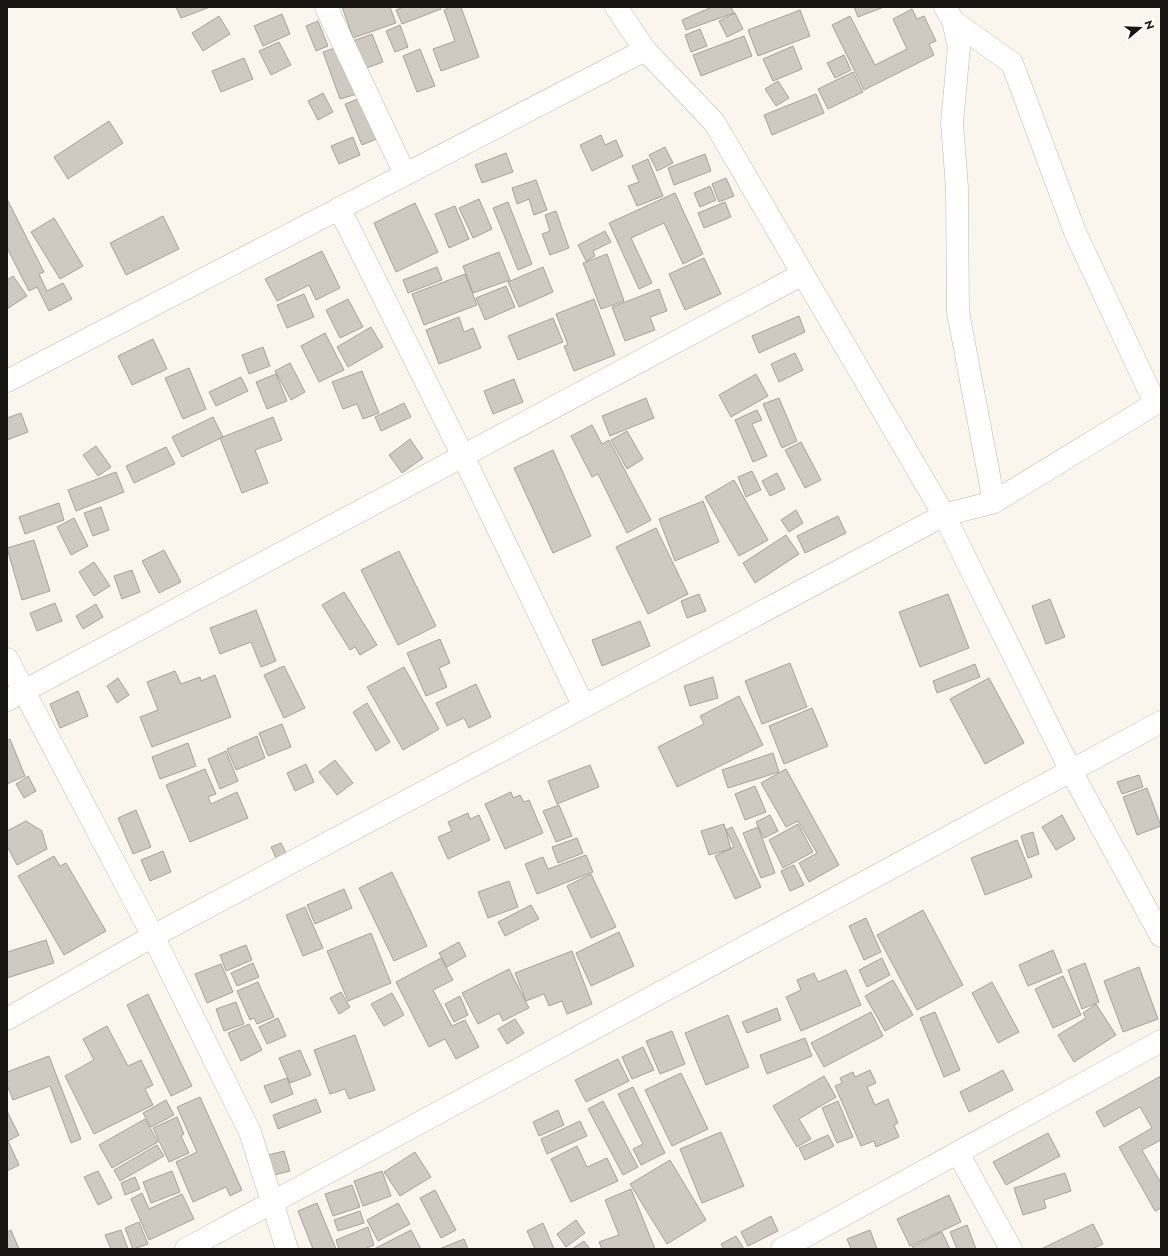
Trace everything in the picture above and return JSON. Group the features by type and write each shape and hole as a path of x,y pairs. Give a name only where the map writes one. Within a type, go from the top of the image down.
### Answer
{"street":[{"path":"326,7 405,174"},
{"path":"616,7 645,50 714,122 801,274 944,515 1071,771 1161,936"},
{"path":"7,1018 154,936 944,515 994,502 1158,402 1075,232 1012,63 949,14"},
{"path":"949,14 959,47 952,123 957,188 958,312 994,502"},
{"path":"7,381 645,50"},
{"path":"339,208 463,456 584,707"},
{"path":"16,696 801,274"},
{"path":"7,659 16,696 154,936 250,1132 287,1249"},
{"path":"186,1249 1161,722"},
{"path":"782,1249 1161,1041"},
{"path":"958,1152 1011,1249"}],"building":[{"path":"176,7 210,7 181,18"},
{"path":"342,7 390,7 396,23 353,38"},
{"path":"404,7 440,7 441,9 402,24 396,10"},
{"path":"450,7 461,7 479,57 441,71 433,49 455,41 444,10"},
{"path":"712,7 731,7 734,13 686,30 682,20"},
{"path":"854,7 884,7 858,17"},
{"path":"912,9 917,19 924,16 936,41 929,44 934,55 864,90 832,25 850,16 875,65 907,49 893,19"},
{"path":"800,10 810,36 758,56 748,30"},
{"path":"735,13 743,29 727,37 719,21"},
{"path":"282,14 290,34 263,46 254,26"},
{"path":"219,16 230,34 203,51 192,33"},
{"path":"318,21 328,46 316,51 306,26"},
{"path":"400,25 408,47 395,52 386,31"},
{"path":"700,29 707,46 691,52 685,35"},
{"path":"372,34 383,62 361,70 350,42"},
{"path":"744,36 752,56 701,76 693,55"},
{"path":"279,42 291,65 271,75 259,51"},
{"path":"340,46 357,94 340,99 323,52"},
{"path":"793,46 802,69 773,81 763,59"},
{"path":"420,49 435,86 417,92 403,56"},
{"path":"844,55 851,70 835,78 827,63"},
{"path":"244,58 253,79 221,92 212,71"},
{"path":"853,72 863,92 828,109 818,89"},
{"path":"778,81 789,98 776,106 765,89"},
{"path":"323,93 333,112 318,120 308,101"},
{"path":"816,94 824,113 772,135 764,115"},
{"path":"363,97 379,138 362,145 345,104"},
{"path":"109,121 123,143 68,179 54,157"},
{"path":"601,135 605,145 616,140 623,156 592,171 580,145"},
{"path":"353,137 360,155 339,164 331,146"},
{"path":"665,147 673,163 657,171 649,155"},
{"path":"506,153 513,172 482,183 475,165"},
{"path":"705,154 711,171 674,185 668,168"},
{"path":"648,159 663,196 637,206 628,186 639,182 632,166"},
{"path":"726,178 734,196 719,202 712,184"},
{"path":"536,180 547,210 534,215 529,199 517,204 512,188"},
{"path":"710,186 716,200 700,207 694,193"},
{"path":"675,193 703,254 683,264 664,223 631,238 652,283 639,289 609,223"},
{"path":"7,199 44,272 39,274 47,291 63,283 72,299 49,311 37,287 29,291 7,248"},
{"path":"479,199 492,229 473,238 459,208"},
{"path":"508,202 532,264 518,270 493,208"},
{"path":"725,202 731,217 704,228 698,213"},
{"path":"415,203 438,252 396,272 374,223"},
{"path":"455,206 469,239 449,248 435,214"},
{"path":"556,211 569,248 550,255 542,234 550,231 545,215"},
{"path":"163,216 179,249 126,275 110,243"},
{"path":"54,218 83,266 60,279 31,232"},
{"path":"605,231 611,242 593,251 595,256 586,261 578,245"},
{"path":"322,251 340,288 316,300 309,285 277,301 265,279"},
{"path":"499,252 510,280 473,293 463,266"},
{"path":"607,254 624,301 601,309 583,263"},
{"path":"704,258 721,294 685,310 669,274"},
{"path":"437,267 442,280 408,293 403,280"},
{"path":"543,267 553,292 519,307 508,282"},
{"path":"465,274 477,305 424,325 412,294"},
{"path":"13,276 27,296 7,309 7,280"},
{"path":"506,286 515,307 485,320 476,298"},
{"path":"659,289 667,311 650,317 655,330 625,341 612,307"},
{"path":"304,294 314,317 287,328 277,305"},
{"path":"348,299 363,327 340,338 326,310"},
{"path":"594,299 615,355 574,371 564,346 568,345 556,314"},
{"path":"799,316 805,332 759,353 752,336"},
{"path":"459,317 464,332 473,328 481,348 439,364 426,330"},
{"path":"553,318 563,342 518,360 508,336"},
{"path":"371,327 383,347 348,367 337,347"},
{"path":"325,333 344,370 319,382 301,346"},
{"path":"153,339 167,369 132,385 118,356"},
{"path":"263,347 270,366 249,374 242,355"},
{"path":"795,353 803,370 779,382 771,364"},
{"path":"290,363 305,392 291,400 275,371"},
{"path":"189,368 206,409 183,419 165,378"},
{"path":"362,371 379,413 363,419 357,404 343,409 332,382"},
{"path":"276,374 287,401 267,409 256,382"},
{"path":"756,374 768,396 731,417 719,395"},
{"path":"241,377 248,391 216,406 209,392"},
{"path":"514,379 523,402 493,414 484,391"},
{"path":"646,398 654,418 610,436 602,416"},
{"path":"779,398 797,441 782,448 763,404"},
{"path":"404,403 411,417 381,431 375,417"},
{"path":"757,410 762,420 752,424 767,456 753,462 735,420"},
{"path":"21,413 28,432 7,440 7,418"},
{"path":"213,417 223,437 182,457 172,437"},
{"path":"273,417 282,440 255,450 268,483 242,493 220,438"},
{"path":"592,425 602,444 609,440 651,520 627,533 598,474 592,477 571,436"},
{"path":"627,431 643,459 627,469 611,440"},
{"path":"410,439 423,458 402,473 389,455"},
{"path":"801,442 821,480 805,488 785,450"},
{"path":"96,446 111,467 98,476 83,455"},
{"path":"166,447 175,464 134,483 126,466"},
{"path":"553,450 591,536 553,553 514,468"},
{"path":"752,471 761,490 746,497 738,477"},
{"path":"116,472 124,492 76,511 68,490"},
{"path":"777,473 785,489 770,496 762,481"},
{"path":"734,480 768,540 739,556 705,497"},
{"path":"703,501 719,542 675,561 659,519"},
{"path":"59,503 64,520 25,534 19,517"},
{"path":"101,507 109,530 93,536 84,513"},
{"path":"796,510 803,523 789,532 781,520"},
{"path":"838,516 846,533 805,553 797,536"},
{"path":"74,518 88,546 71,555 57,527"},
{"path":"656,528 688,594 648,614 616,547"},
{"path":"786,535 799,554 755,583 743,563"},
{"path":"34,540 50,591 22,600 7,548"},
{"path":"164,550 181,582 159,593 142,561"},
{"path":"399,551 436,626 398,645 361,570"},
{"path":"94,562 110,586 94,596 79,572"},
{"path":"132,570 140,592 122,599 114,576"},
{"path":"344,592 377,645 360,655 355,647 350,650 322,605"},
{"path":"699,594 706,611 687,618 681,601"},
{"path":"948,594 969,648 920,667 899,612"},
{"path":"1050,599 1065,637 1046,644 1032,606"},
{"path":"55,603 62,621 37,631 30,613"},
{"path":"96,604 103,617 83,629 76,616"},
{"path":"256,610 276,661 261,667 251,642 220,654 210,628"},
{"path":"640,621 650,646 602,666 592,640"},
{"path":"440,639 450,663 439,668 447,687 426,696 407,653"},
{"path":"790,663 807,707 762,724 745,681"},
{"path":"975,664 980,677 937,693 933,681"},
{"path":"284,666 305,708 284,718 264,675"},
{"path":"404,667 439,729 403,750 367,687"},
{"path":"175,671 181,684 200,677 201,681 215,675 231,717 152,747 140,717 158,710 147,682"},
{"path":"713,677 718,698 690,706 684,686"},
{"path":"118,678 129,695 117,703 107,686"},
{"path":"989,678 1024,743 985,764 950,699"},
{"path":"476,684 491,717 469,728 464,718 447,726 436,703"},
{"path":"78,691 88,716 60,728 50,704"},
{"path":"739,696 763,745 677,787 658,747 704,724 700,716"},
{"path":"367,703 390,742 376,751 353,712"},
{"path":"812,708 828,746 784,764 769,726"},
{"path":"282,724 291,747 268,756 259,733"},
{"path":"257,736 265,758 236,770 227,749"},
{"path":"10,739 25,776 7,784 7,741"},
{"path":"188,743 196,766 160,779 152,757"},
{"path":"226,751 238,781 220,789 208,759"},
{"path":"773,753 779,772 728,788 722,770"},
{"path":"335,760 353,783 337,795 319,772"},
{"path":"306,764 314,782 295,791 287,773"},
{"path":"590,765 599,787 557,804 548,781"},
{"path":"205,769 216,794 208,797 211,804 237,792 248,818 190,842 166,785"},
{"path":"786,769 839,865 809,882 799,863 817,853 798,821 786,827 761,783"},
{"path":"1139,775 1143,787 1122,794 1117,782"},
{"path":"28,776 36,791 24,798 16,784"},
{"path":"755,786 766,812 745,820 735,794"},
{"path":"1147,788 1161,826 1137,835 1123,797"},
{"path":"511,792 513,798 520,795 524,802 529,800 543,833 505,849 485,804"},
{"path":"559,805 572,836 556,842 543,811"},
{"path":"136,810 151,847 133,854 118,818"},
{"path":"468,813 470,819 479,815 490,840 448,859 438,837 452,831 448,822"},
{"path":"770,815 778,831 764,838 756,822"},
{"path":"1062,815 1075,839 1056,850 1042,827"},
{"path":"26,821 42,831 47,849 17,865 7,846 7,831"},
{"path":"724,824 731,849 709,855 701,831"},
{"path":"798,824 813,852 783,868 769,840"},
{"path":"732,827 761,887 735,899 715,856 734,847 726,830"},
{"path":"758,827 775,873 761,878 743,833"},
{"path":"1033,832 1039,854 1028,858 1021,836"},
{"path":"577,838 583,853 558,863 552,847"},
{"path":"1017,840 1032,877 985,895 971,858"},
{"path":"281,843 286,853 276,858 271,847"},
{"path":"163,851 171,872 150,881 141,860"},
{"path":"586,855 593,872 537,894 525,864 543,857 548,869"},
{"path":"54,856 60,866 66,863 106,931 64,955 18,876"},
{"path":"794,865 804,885 790,891 781,871"},
{"path":"392,872 427,946 394,961 359,888"},
{"path":"591,874 616,927 591,938 567,886"},
{"path":"509,881 518,907 488,918 478,892"},
{"path":"344,889 352,908 315,924 307,905"},
{"path":"531,905 539,919 505,936 498,922"},
{"path":"305,907 323,948 303,956 286,915"},
{"path":"923,910 963,985 917,1010 877,935"},
{"path":"866,918 881,952 864,960 849,926"},
{"path":"619,932 634,966 591,986 576,953"},
{"path":"371,933 391,983 348,1001 327,951"},
{"path":"46,940 54,963 7,978 7,952"},
{"path":"459,942 466,956 447,967 439,953"},
{"path":"246,945 252,960 226,971 220,955"},
{"path":"1053,950 1062,972 1028,986 1019,965"},
{"path":"572,951 592,1004 567,1014 562,1001 549,1006 544,994 526,1001 515,973"},
{"path":"441,958 453,980 433,990 452,1026 465,1020 479,1047 456,1059 445,1039 429,1047 396,982"},
{"path":"882,958 890,975 867,987 859,970"},
{"path":"253,963 259,977 237,986 231,973"},
{"path":"1085,963 1099,1002 1082,1009 1068,970"},
{"path":"221,964 233,992 207,1003 195,974"},
{"path":"1139,967 1158,1019 1123,1032 1104,981"},
{"path":"509,969 529,1008 503,1021 499,1013 478,1024 462,993"},
{"path":"846,970 861,1005 801,1031 786,997 801,990 797,980 814,973 818,982"},
{"path":"1063,976 1081,1015 1053,1028 1035,989"},
{"path":"893,980 913,1015 885,1031 865,996"},
{"path":"258,982 274,1017 257,1024 254,1018 250,1020 237,991"},
{"path":"992,982 1019,1032 998,1043 972,993"},
{"path":"341,992 350,1007 339,1014 330,998"},
{"path":"392,993 404,1015 384,1026 371,1004"},
{"path":"148,994 192,1086 171,1096 127,1005"},
{"path":"460,996 468,1015 454,1022 445,1004"},
{"path":"236,1002 244,1024 224,1031 216,1009"},
{"path":"1096,1004 1116,1035 1074,1062 1058,1035 1086,1018 1083,1013"},
{"path":"777,1008 781,1020 747,1033 742,1022"},
{"path":"871,1012 883,1036 824,1067 811,1043"},
{"path":"935,1012 960,1070 944,1077 920,1018"},
{"path":"728,1015 749,1067 706,1085 685,1033"},
{"path":"278,1018 286,1036 267,1044 259,1027"},
{"path":"515,1019 524,1033 507,1044 498,1029"},
{"path":"249,1024 262,1050 241,1061 228,1033"},
{"path":"107,1026 128,1066 141,1060 153,1085 145,1089 153,1105 94,1134 65,1076 94,1060 83,1039"},
{"path":"672,1031 685,1064 660,1074 646,1041"},
{"path":"355,1035 375,1090 349,1099 345,1089 330,1094 314,1050"},
{"path":"805,1038 812,1056 767,1074 760,1055"},
{"path":"643,1047 654,1070 632,1079 622,1057"},
{"path":"300,1050 311,1075 290,1083 279,1058"},
{"path":"49,1056 81,1139 71,1143 50,1086 13,1100 7,1085 7,1072"},
{"path":"618,1059 629,1081 586,1102 575,1080"},
{"path":"870,1070 876,1083 867,1087 875,1105 888,1099 898,1123 894,1125 899,1137 876,1147 874,1141 861,1146 835,1086 842,1083 840,1078 853,1072 855,1077"},
{"path":"1003,1070 1013,1090 969,1112 960,1092"},
{"path":"681,1073 708,1129 672,1146 645,1090"},
{"path":"824,1076 836,1097 799,1119 811,1139 797,1147 773,1106"},
{"path":"1161,1076 1161,1140 1142,1150 1161,1183 1161,1208 1155,1211 1119,1147 1152,1128 1140,1107 1104,1127 1096,1112"},
{"path":"287,1078 293,1094 271,1103 264,1086"},
{"path":"633,1087 665,1153 641,1165 633,1149 643,1144 618,1094"},
{"path":"200,1097 242,1190 230,1196 226,1187 193,1202 176,1162 197,1152 177,1107"},
{"path":"316,1099 321,1112 278,1129 273,1115"},
{"path":"166,1100 174,1115 151,1127 143,1113"},
{"path":"603,1101 638,1167 623,1175 588,1109"},
{"path":"838,1101 853,1137 837,1143 822,1108"},
{"path":"558,1110 564,1125 539,1136 533,1122"},
{"path":"7,1111 19,1135 8,1141 19,1165 7,1171"},
{"path":"177,1117 184,1134 181,1136 189,1153 169,1162 153,1128"},
{"path":"145,1119 158,1142 112,1168 99,1145"},
{"path":"580,1121 587,1136 547,1154 541,1139"},
{"path":"721,1132 744,1186 702,1203 680,1149"},
{"path":"1048,1133 1060,1156 1006,1185 993,1162"},
{"path":"828,1135 834,1146 805,1160 799,1148"},
{"path":"157,1145 164,1156 120,1181 114,1170"},
{"path":"577,1146 587,1167 607,1158 618,1181 571,1202 551,1159"},
{"path":"284,1151 290,1171 274,1175 268,1155"},
{"path":"415,1152 431,1177 400,1196 384,1172"},
{"path":"670,1160 706,1220 667,1244 630,1184"},
{"path":"98,1171 112,1198 98,1205 84,1177"},
{"path":"172,1171 180,1192 151,1203 143,1182"},
{"path":"382,1171 391,1196 363,1206 354,1181"},
{"path":"1065,1173 1071,1191 1044,1200 1046,1208 1023,1215 1014,1188"},
{"path":"135,1177 140,1189 125,1195 121,1183"},
{"path":"352,1185 360,1207 333,1216 325,1194"},
{"path":"631,1189 655,1249 602,1249 599,1242 619,1235 605,1200"},
{"path":"435,1190 456,1230 441,1238 420,1198"},
{"path":"142,1193 149,1209 182,1194 194,1219 149,1240 131,1199"},
{"path":"949,1195 961,1222 910,1246 897,1219"},
{"path":"317,1203 336,1249 313,1249 298,1211"},
{"path":"398,1203 410,1224 378,1241 367,1220"},
{"path":"360,1211 364,1223 338,1231 334,1220"},
{"path":"771,1216 778,1231 748,1246 741,1232"},
{"path":"576,1220 585,1233 566,1247 557,1234"},
{"path":"139,1222 148,1244 133,1249 125,1228"},
{"path":"543,1223 554,1249 535,1249 527,1231"},
{"path":"1093,1224 1103,1244 1092,1249 1041,1249"},
{"path":"967,1225 976,1249 957,1249 950,1232"},
{"path":"368,1227 374,1245 364,1249 339,1249 336,1240"},
{"path":"11,1230 19,1249 7,1249 7,1232"},
{"path":"121,1230 128,1249 111,1249 105,1235"},
{"path":"411,1230 421,1249 374,1249"},
{"path":"870,1230 877,1249 851,1249 847,1239"},
{"path":"942,1232 950,1249 913,1249 912,1247"},
{"path":"736,1236 744,1249 724,1249 721,1244"},
{"path":"464,1239 468,1249 439,1249"},
{"path":"584,1241 590,1249 572,1249"}]}
